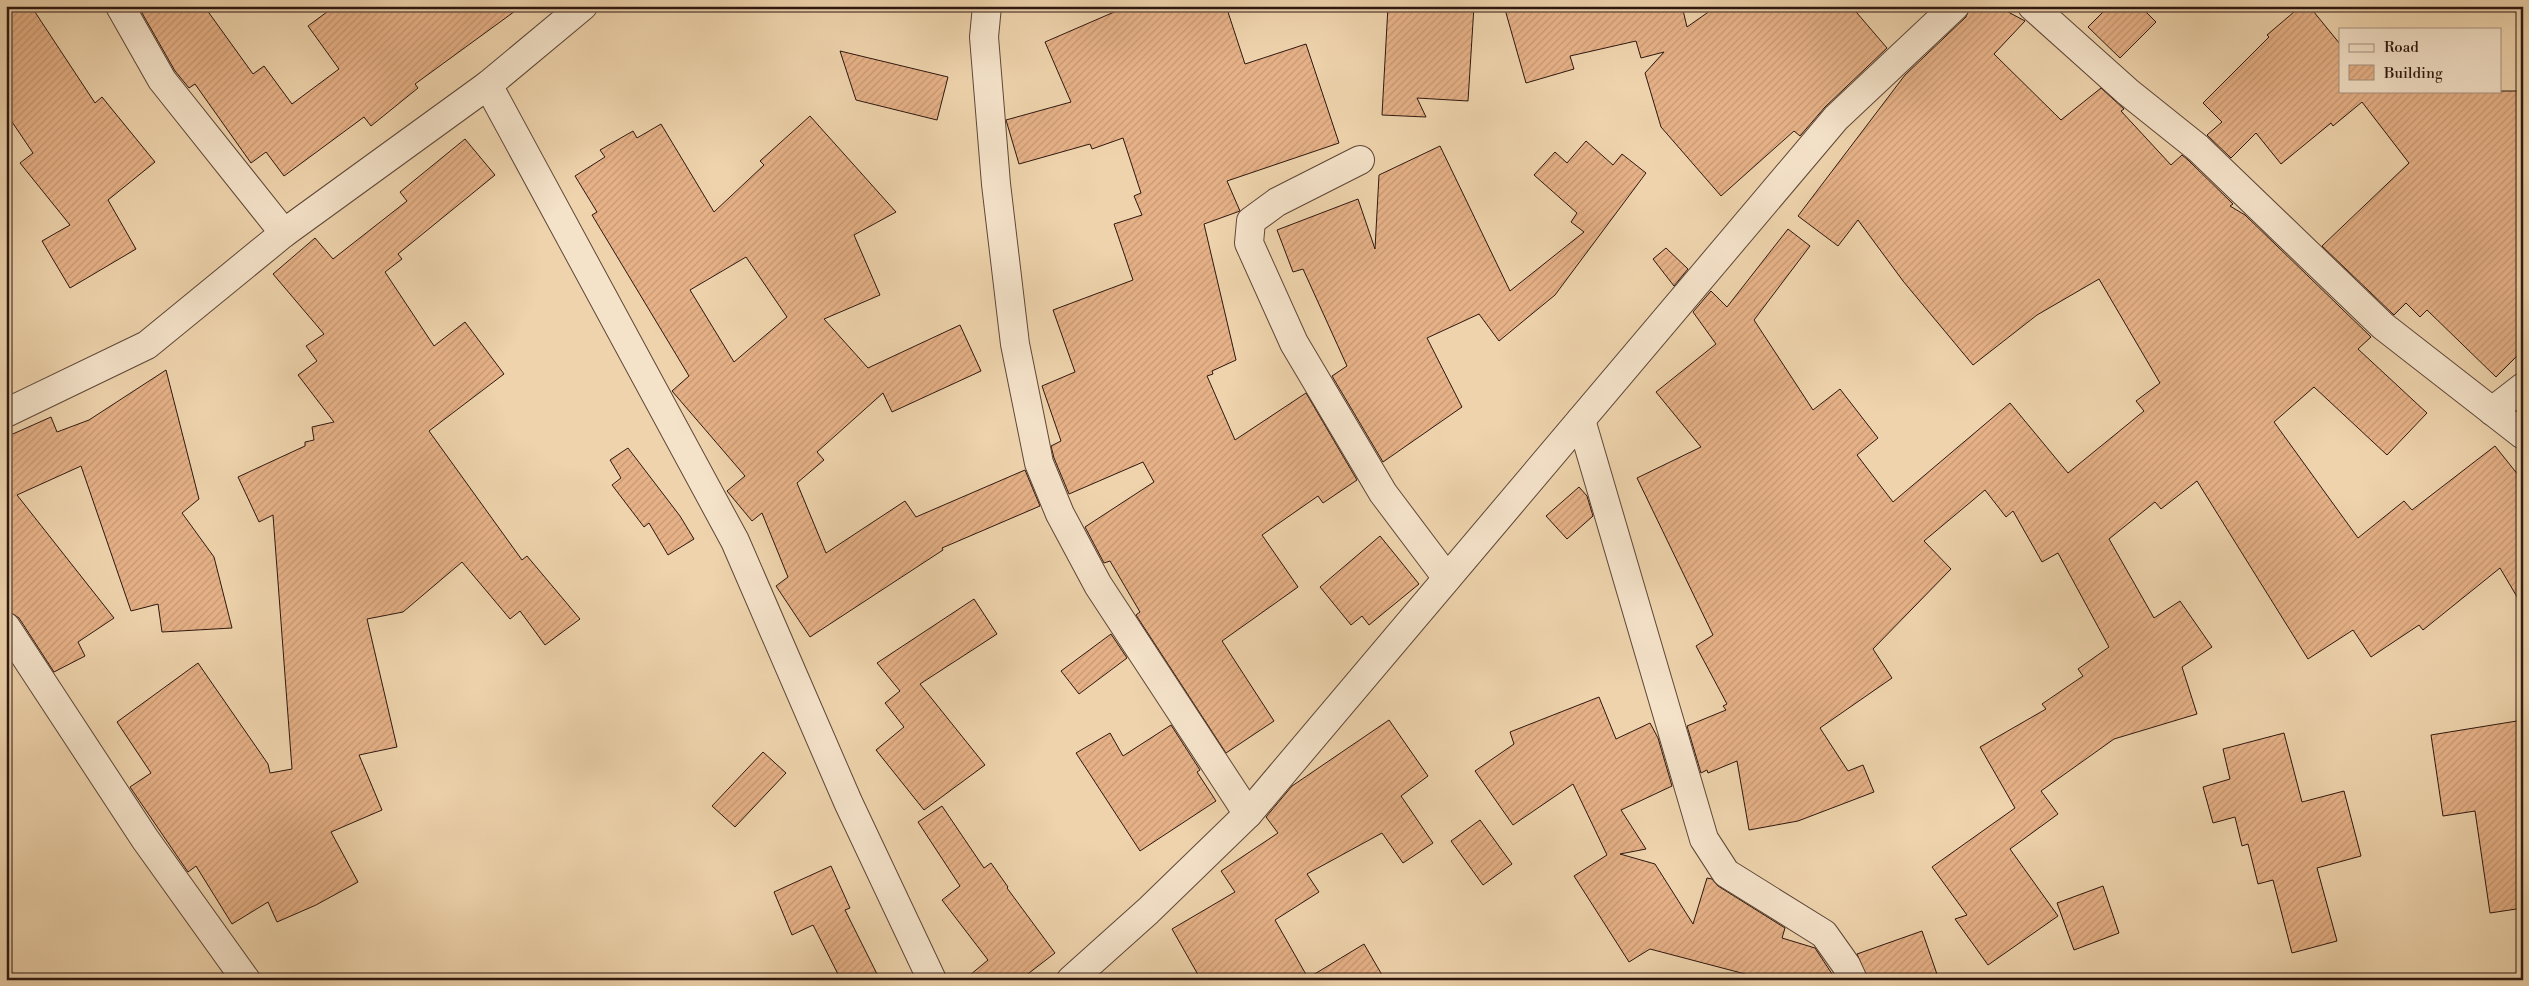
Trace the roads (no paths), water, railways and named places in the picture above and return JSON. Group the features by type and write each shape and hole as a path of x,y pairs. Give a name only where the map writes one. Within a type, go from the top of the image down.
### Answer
{"street":[{"path":"120,6 162,80 284,233"},
{"path":"6,413 147,345 284,233 488,85 583,6"},
{"path":"987,6 984,37 998,202 1015,344 1040,463 1060,514 1098,585 1248,814"},
{"path":"1071,980 1148,911 1248,814 1836,118 1955,6"},
{"path":"2032,6 2128,92 2198,148 2383,326 2523,435"},
{"path":"488,85 735,541 848,802 932,980"},
{"path":"1360,160 1277,202 1251,222 1248,243 1294,343 1383,493 1447,578"},
{"path":"2492,411 2523,388"},
{"path":"1581,420 1704,839 1726,873 1824,934 1846,965 1853,980"},
{"path":"6,627 146,838 246,980"}]}
